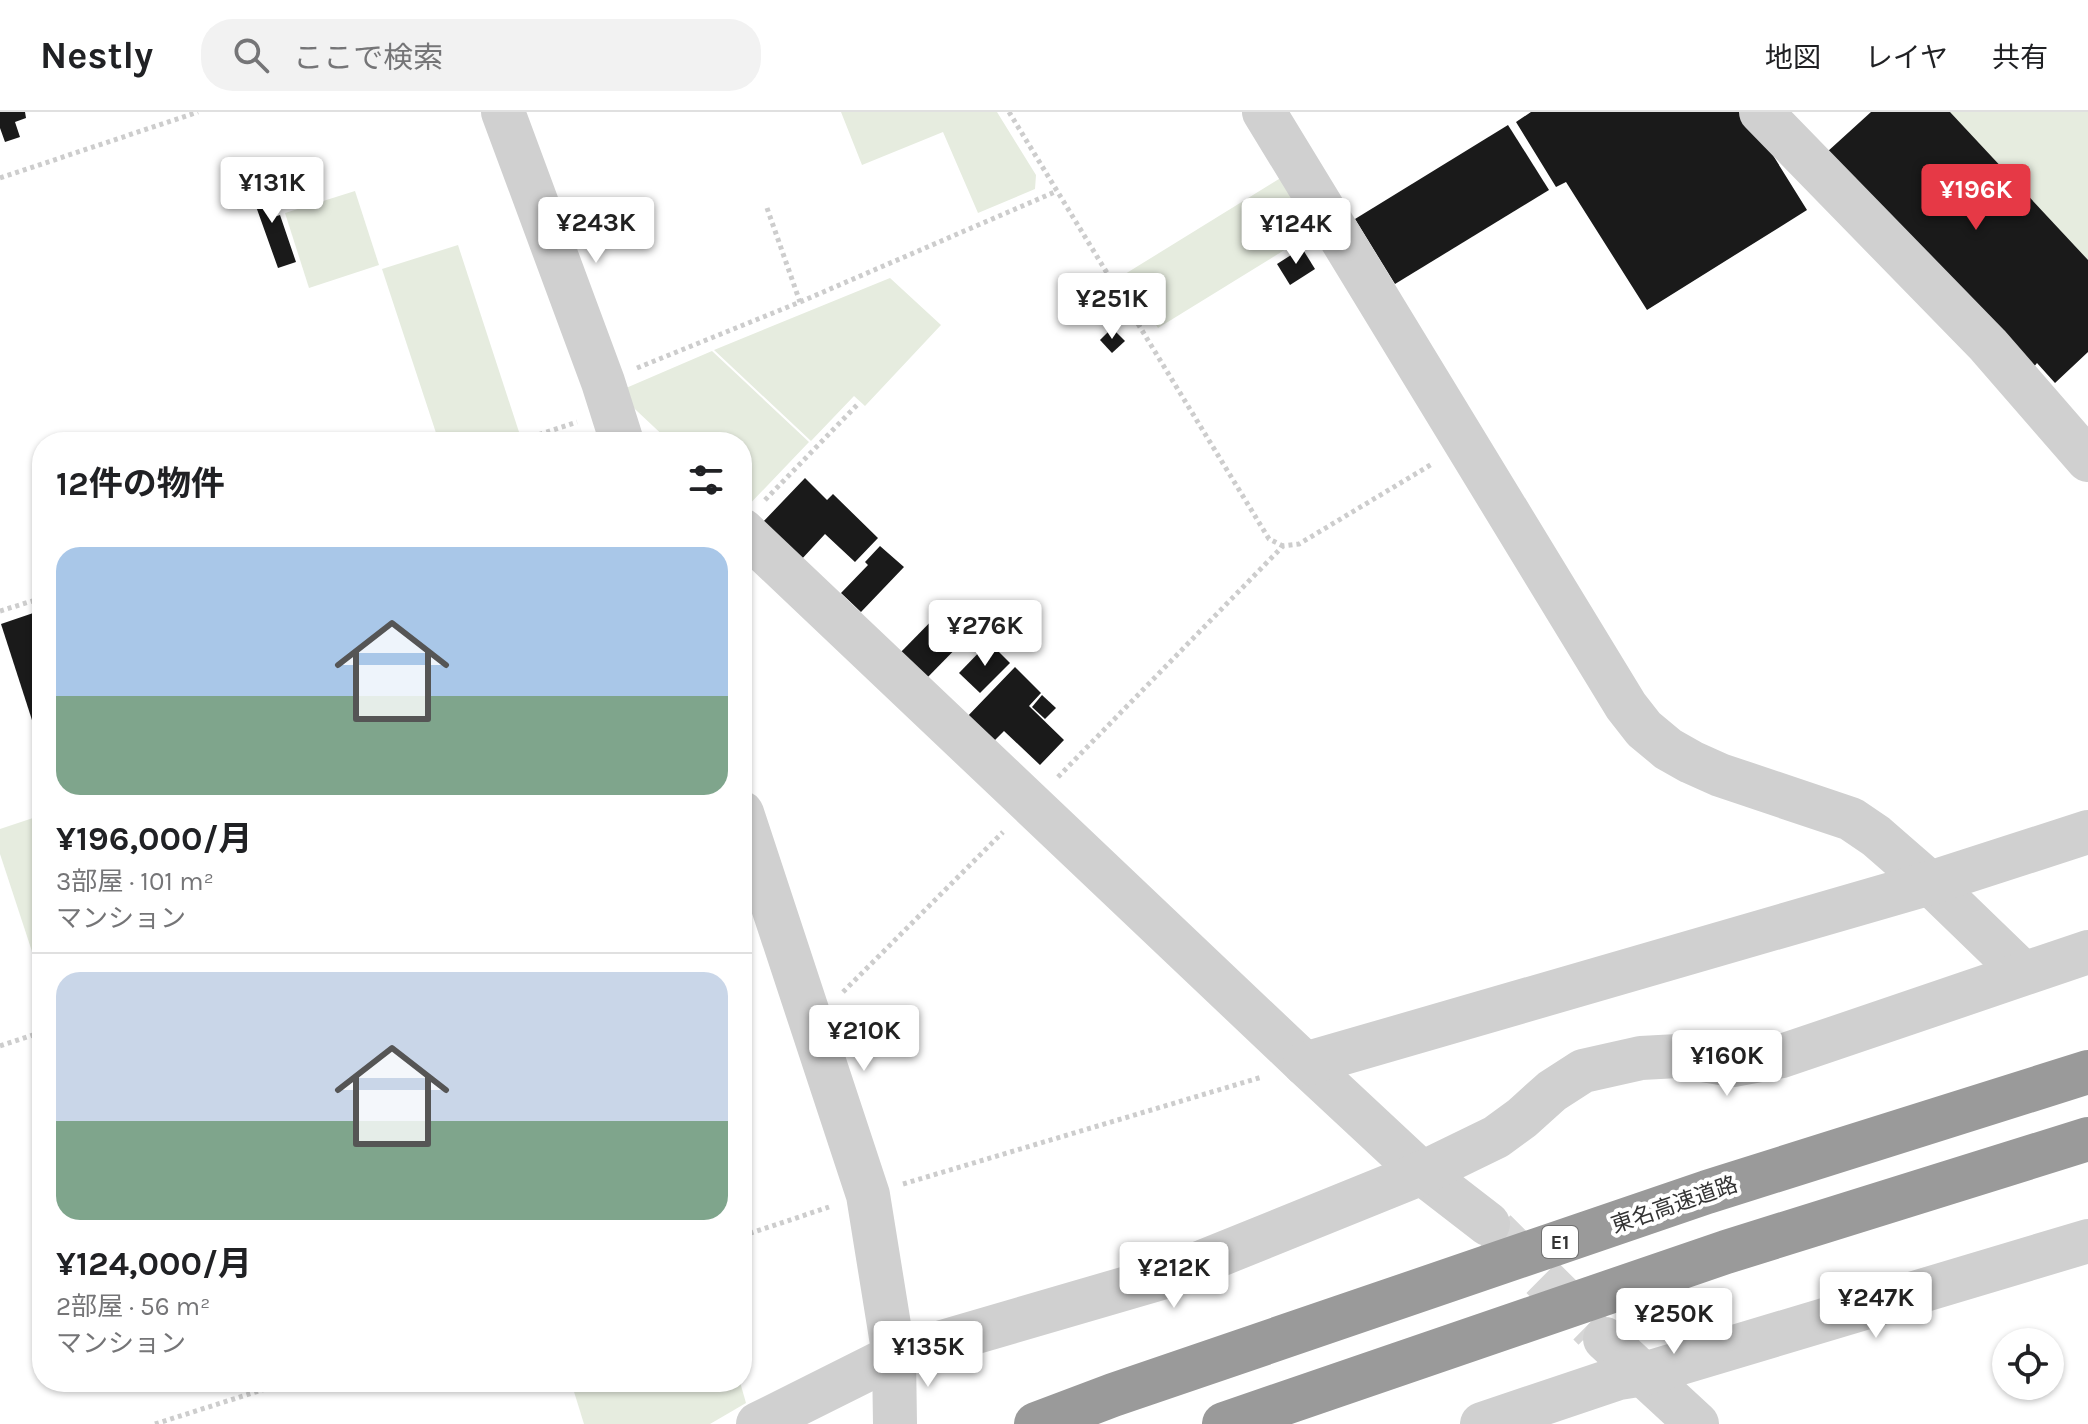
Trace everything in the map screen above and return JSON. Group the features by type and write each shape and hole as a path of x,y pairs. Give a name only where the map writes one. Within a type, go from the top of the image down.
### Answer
{"highway":[{"name":"東名高速道路","path":"1036,1424 1692,1197 2088,1072"},
{"path":"1224,1424 1726,1252 2088,1139"}],"street":[{"path":"503,112 613,412 636,432"},
{"path":"1264,112 1626,706 1644,729 1668,749 1711,771 1851,819 1876,836 1930,883 2023,973"},
{"path":"1761,112 1988,345 2088,460"},
{"path":"752,516 1031,804 1422,1173 1488,1224"},
{"path":"1305,1064 1930,883 2088,832"},
{"path":"752,843 868,1195 894,1356 895,1424"},
{"path":"758,1424 894,1356 1165,1277 1422,1173 1496,1137 1552,1091 1583,1071 1641,1058 1678,1056 1733,1065 1782,1056 2088,952"},
{"path":"1482,1424 1623,1364 2088,1241"},
{"path":"1575,1424 1623,1364"},
{"path":"1623,1364 1697,1424"}],"path":[{"path":"0,178 198,112"},
{"path":"1009,112 1269,539 1283,546 1299,544 1467,443"},
{"path":"548,432 613,412 800,302 1057,191"},
{"path":"767,208 800,302"},
{"path":"752,516 857,405"},
{"path":"812,1023 1283,546"},
{"path":"0,611 32,601"},
{"path":"0,1046 32,1035"},
{"path":"752,1233 1305,1064"},
{"path":"155,1424 256,1392"}],"shaded area":[{"path":"841,112 997,112 1036,175 1035,189 978,213 943,132 862,165"},
{"path":"1887,112 2088,112 2088,333"},
{"path":"1292,171 1325,225 1158,328 1125,274"},
{"path":"355,191 379,265 309,288 285,213"},
{"path":"458,245 519,432 436,432 382,269"},
{"path":"890,278 941,325 865,406 854,396 811,441 714,350"},
{"path":"712,351 809,442 752,502 752,432 659,432 621,396 626,388"},
{"path":"32,818 32,952 0,854 0,829"},
{"path":"574,1392 743,1392 746,1403 710,1424 584,1424"}],"building":[{"path":"0,112 25,112 26,118 15,122 20,137 5,142 0,128"},
{"path":"1531,112 1746,112 1807,210 1647,310 1566,182 1556,187 1516,122"},
{"path":"1871,112 1950,112 2088,260 2088,352 2055,383 2037,363 2029,373 1827,152"},
{"path":"1508,125 1549,190 1395,284 1355,219"},
{"path":"264,179 296,262 278,268 248,184"},
{"path":"1302,248 1315,269 1290,285 1277,264"},
{"path":"1112,328 1125,341 1112,353 1100,340"},
{"path":"805,478 827,500 833,494 878,538 855,562 825,534 800,561 761,524"},
{"path":"880,546 904,567 861,612 841,593 868,565 865,562"},
{"path":"948,604 975,629 923,682 897,656"},
{"path":"32,613 32,720 1,624"},
{"path":"989,642 1010,663 980,693 959,673"},
{"path":"1015,667 1041,693 1029,706 1064,740 1040,765 1004,731 990,745 964,720"},
{"path":"1042,695 1056,708 1045,719 1032,707"}],"tunnel":[{"path":"1495,1231 1594,1329"}]}
